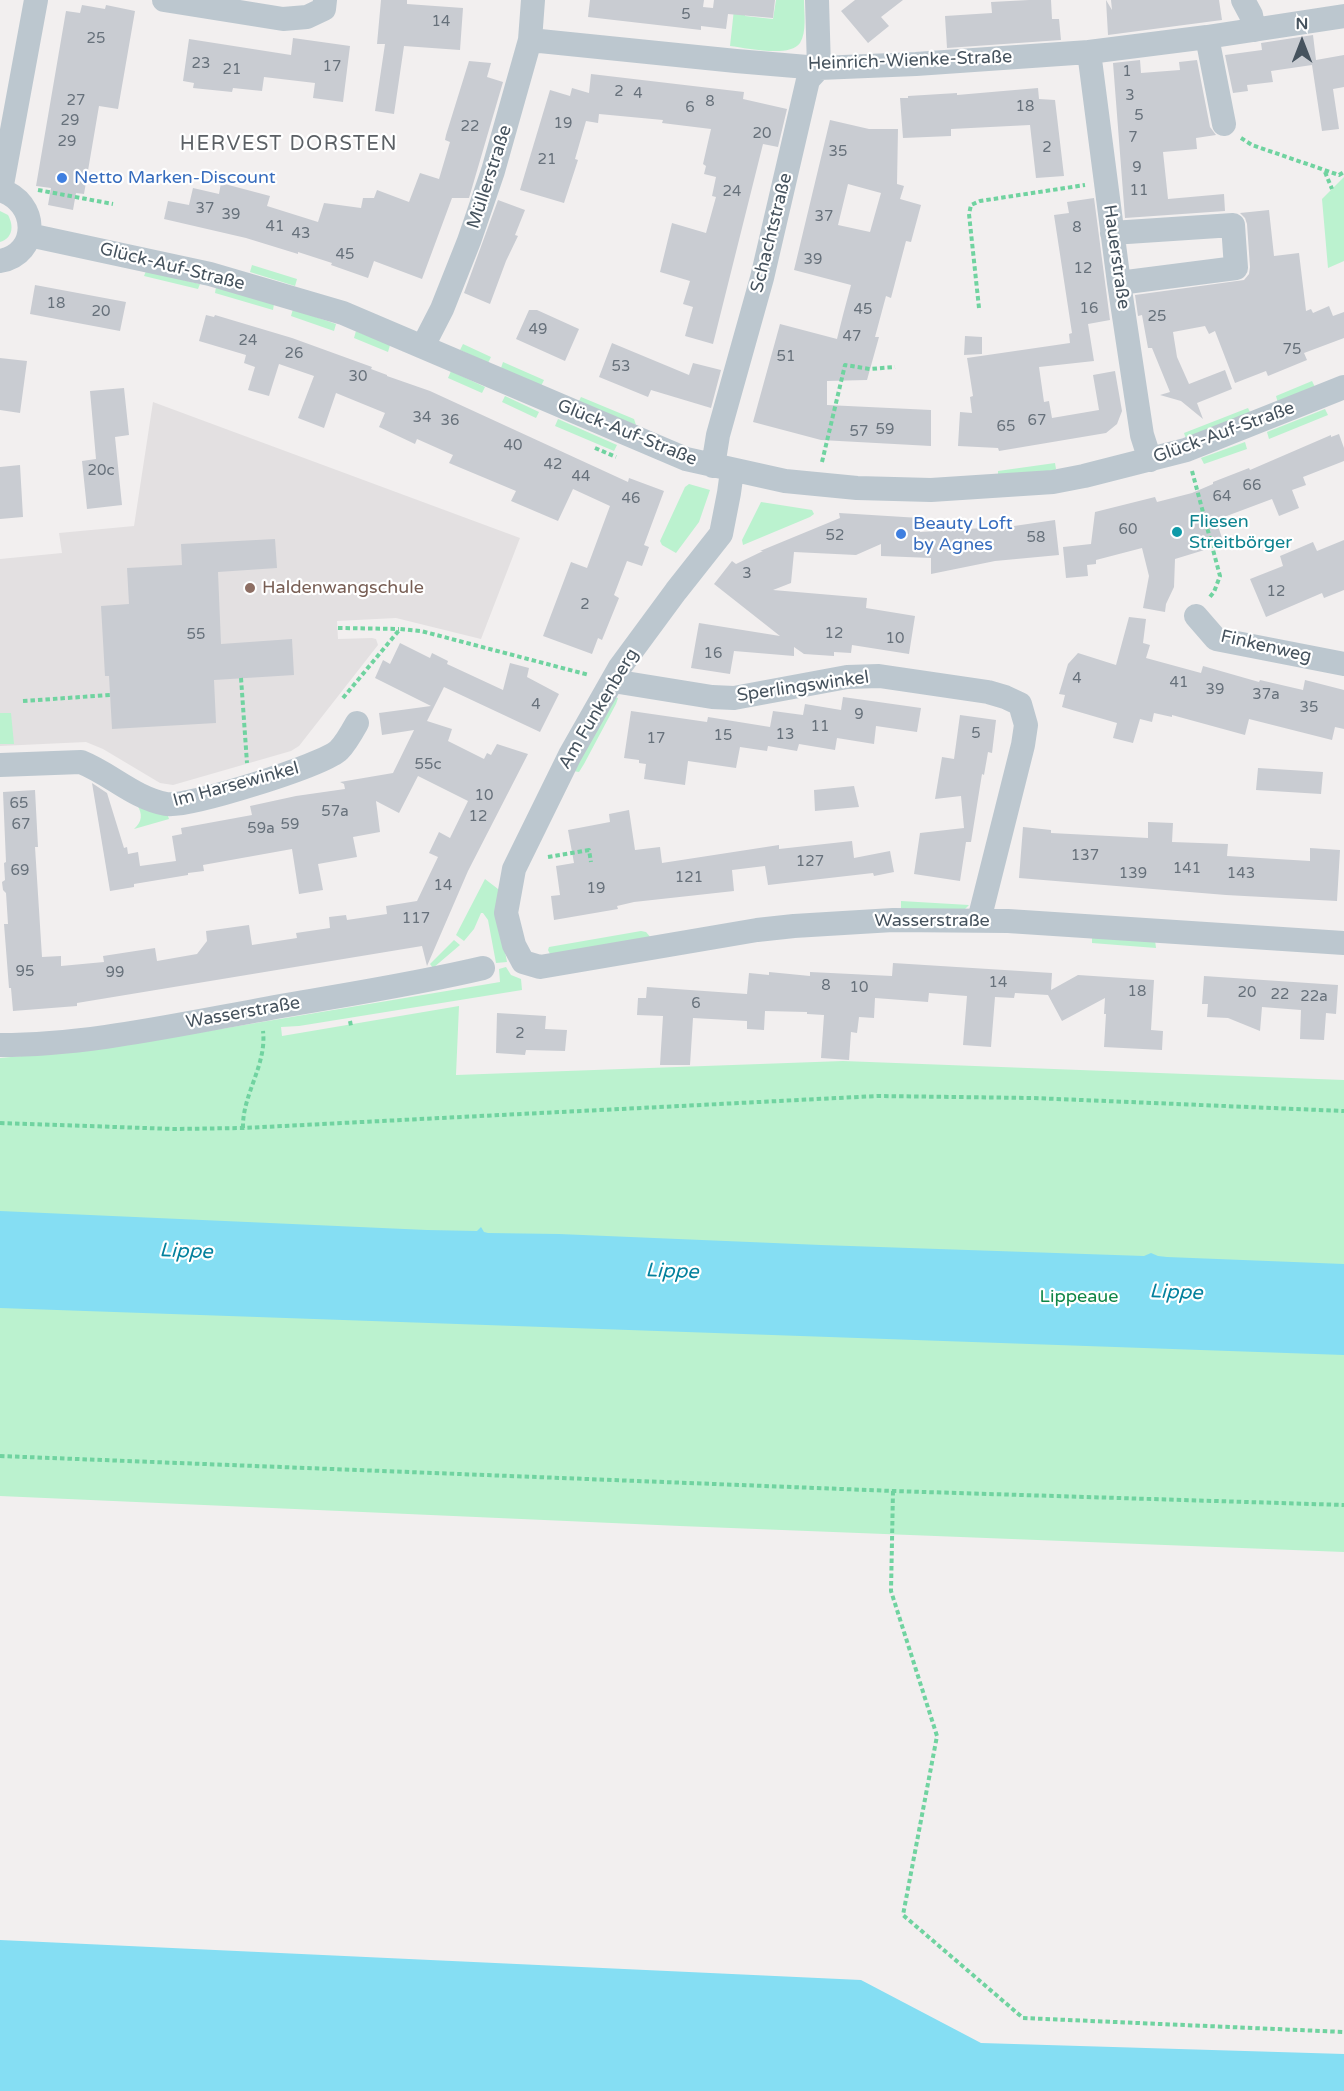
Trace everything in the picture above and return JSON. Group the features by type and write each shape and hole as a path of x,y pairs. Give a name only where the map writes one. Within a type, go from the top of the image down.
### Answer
{"street":[{"path":"0,261 15,255 24,246 29,235 30,223 21,202 12,194 1,190 36,0"},
{"path":"164,0 283,19 307,17 324,9 326,0"},
{"name":"Müllerstraße","path":"423,346 442,309 493,171 530,40 533,0"},
{"path":"817,0 819,68"},
{"path":"1243,0 1251,15 1254,30"},
{"name":"Heinrich-Wienke-Straße","path":"530,40 819,68 1089,52 1344,16"},
{"path":"1207,37 1224,124"},
{"name":"Hauerstraße","path":"1089,52 1119,283 1143,435 1150,460"},
{"name":"Schachtstraße","path":"722,468 718,435 762,278 808,80 819,68"},
{"path":"1112,233 1233,225 1236,268 1119,283"},
{"name":"Glück-Auf-Straße","path":"29,235 210,274 343,314 686,459 785,481 856,488 931,490 1053,482 1186,450 1344,387"},
{"name":"Am Funkenberg","path":"523,962 514,945 506,913 514,869 570,755 613,681 676,591 721,534 729,493 722,468"},
{"name":"Finkenweg","path":"1196,616 1216,639 1344,664"},
{"name":"Sperlingswinkel","path":"613,681 712,697 734,698 847,677 879,676 988,692 1020,704 1026,724 1023,745 979,920"},
{"name":"Im Harsewinkel","path":"0,765 81,762 92,766 142,797 169,805 297,771 339,751 357,723"},
{"name":"Wasserstraße","path":"523,962 540,967 728,934 794,926 893,920 979,920 1344,943"},
{"name":"Wasserstraße","path":"0,1045 30,1045 105,1037 422,983 483,968"}],"path":[{"path":"1224,124 1252,145 1325,172 1339,176 1344,172"},
{"path":"1325,172 1332,189"},
{"path":"980,308 969,214 971,205 980,201 1095,184"},
{"path":"28,188 113,204"},
{"path":"831,463 822,462 845,365 870,369 895,367"},
{"path":"1186,450 1220,576 1214,592 1196,616"},
{"path":"338,628 421,631 613,681"},
{"path":"343,698 400,629"},
{"path":"241,678 245,749 253,784"},
{"path":"23,701 110,695"},
{"path":"548,856 589,850 591,862"},
{"path":"243,1128 242,1116 264,1040 262,1010"},
{"path":"0,1123 174,1129 243,1128 878,1096 1034,1098 1344,1111"},
{"path":"0,1456 893,1491 1344,1505"},
{"path":"893,1491 891,1591 937,1736 903,1915 1023,2018 1344,2032"}],"shaded area":[{"name":"Haldenwangschule","path":"153,402 520,538 481,639 396,618 337,621 338,639 372,638 376,639 378,645 299,746 291,751 173,785 160,783 103,749 86,742 0,746 0,559 62,553 59,533 134,526"}],"green space":[{"path":"735,0 746,0 745,16 773,19 776,0 804,0 804,28 800,43 795,48 778,51 730,46"},
{"path":"1344,177 1344,261 1328,268 1322,199"},
{"path":"0,211 8,215 12,227 8,238 0,242"},
{"path":"252,265 297,279 295,286 250,272"},
{"path":"146,271 200,284 198,289 144,276"},
{"path":"216,287 274,304 273,310 215,293"},
{"path":"293,309 336,324 334,331 291,316"},
{"path":"356,331 390,345 388,352 354,338"},
{"path":"463,344 491,357 488,363 460,350"},
{"path":"503,362 544,380 541,386 501,368"},
{"path":"451,371 485,387 482,393 448,378"},
{"path":"1312,381 1315,387 1278,403 1276,396"},
{"path":"505,396 539,412 536,418 502,402"},
{"path":"581,397 634,419 636,425 578,403"},
{"path":"1248,408 1251,414 1186,439 1184,433"},
{"path":"1325,409 1328,415 1269,439 1267,432"},
{"path":"558,419 617,445 614,451 555,426"},
{"path":"1245,442 1247,449 1204,464 1201,458"},
{"path":"1055,463 1056,469 1053,471 998,476 998,471"},
{"path":"689,484 710,490 699,522 676,553 662,545 660,541 685,487"},
{"path":"761,502 812,510 814,514 743,545 742,540"},
{"path":"614,697 618,698 616,704 584,764 579,772 573,771"},
{"path":"0,713 11,713 14,744 0,744"},
{"path":"137,805 168,816 169,819 134,829 141,818"},
{"path":"485,879 498,889 498,915 507,962 496,963 488,920 483,913 464,941 456,935"},
{"path":"901,901 969,905 964,910 901,910"},
{"path":"646,932 652,939 550,954 548,950 549,947"},
{"path":"1092,936 1155,940 1156,948 1092,943"},
{"path":"454,940 460,945 433,968 430,964"},
{"name":"Lippeaue","path":"506,967 511,975 521,979 522,990 281,1027 282,1036 459,1006 456,1075 843,1061 1344,1080 1344,1552 0,1496 0,1058 107,1048 500,982 499,969"}],"water":[{"name":"Lippe","path":"0,1211 427,1230 477,1231 481,1227 484,1232 488,1233 1144,1256 1151,1253 1167,1257 1344,1264 1344,1355 0,1308"},
{"path":"0,1940 861,1980 981,2043 1344,2054 1344,2091 0,2091"}],"building":[{"path":"381,0 407,0 407,4 463,8 460,50 404,46 394,114 375,111 385,44 377,44"},
{"path":"590,0 704,0 703,7 713,8 714,0 775,0 773,18 728,14 726,29 701,26 701,30 588,17"},
{"path":"855,0 903,0 881,17 889,26 868,43 841,11"},
{"path":"1051,0 1052,19 1059,19 1061,40 947,48 945,16 992,13 991,2"},
{"path":"1106,0 1112,10 1111,0 1219,0 1222,20 1108,35"},
{"path":"82,5 105,9 106,5 135,11 118,109 99,106 84,194 76,193 73,210 48,205 51,188 36,186 66,11 80,13"},
{"path":"1313,35 1316,60 1344,55 1344,87 1333,89 1339,129 1322,131 1312,65 1271,71 1273,82 1247,85 1248,91 1233,93 1225,55 1262,50 1261,43"},
{"path":"293,38 350,46 343,102 313,98 315,83 264,77 262,91 233,88 232,92 193,88 194,83 183,81 189,39 291,55"},
{"path":"1140,60 1141,73 1180,70 1179,62 1197,60 1210,127 1216,135 1196,138 1197,149 1163,152 1168,199 1224,194 1225,211 1125,218 1113,63"},
{"path":"469,61 491,63 487,77 503,82 469,198 452,198 422,279 374,261 368,278 298,252 298,254 246,238 164,219 168,201 189,205 193,188 219,194 221,183 270,196 267,206 318,222 324,203 361,208 363,198 374,198 377,190 409,202 420,173 439,179 450,142 445,140 446,135"},
{"path":"591,74 744,92 743,99 787,109 778,147 763,144 713,344 685,336 693,307 683,304 690,281 660,272 672,223 706,233 716,197 712,196 716,177 704,174 706,166 703,164 711,129 662,123 663,120 599,114 598,123 586,121 575,159 578,160 564,203 520,190 550,90 570,96 572,88 589,93"},
{"path":"1038,88 1039,99 1055,100 1064,176 1036,178 1030,125 951,129 951,136 903,138 900,98"},
{"path":"830,120 869,129 898,129 897,184 904,186 900,199 921,205 911,242 906,241 891,298 886,296 875,337 879,337 867,380 827,381 827,405 931,410 931,446 821,440 753,422 780,324 837,339 851,285 794,270","holes":["848,184 881,193 870,232 838,225"]},
{"path":"1094,198 1110,320 1088,324 1094,361 1039,367 1044,402 1049,401 1052,418 1099,410 1093,375 1115,371 1122,411 1117,424 1106,433 999,451 998,448 958,446 960,412 972,413 970,397 973,396 967,358 1070,343 1069,334 1072,333 1054,215 1069,213 1067,202"},
{"path":"498,200 525,210 515,235 518,236 490,304 464,293"},
{"path":"1269,210 1274,256 1299,253 1306,311 1311,309 1313,313 1329,306 1333,316 1344,312 1344,338 1304,353 1307,360 1268,376 1266,371 1235,383 1215,331 1209,334 1205,326 1173,332 1177,357 1189,384 1225,370 1232,389 1197,403 1203,419 1181,401 1160,395 1170,392 1152,348 1148,348 1142,315 1138,316 1135,295 1244,280 1249,274 1250,267 1247,224 1240,213"},
{"path":"35,285 126,302 120,331 30,314"},
{"path":"529,310 537,310 579,329 565,361 516,339"},
{"path":"206,315 214,317 215,315 292,338 372,367 371,369 430,391 628,482 629,478 664,491 644,545 649,547 642,566 627,561 614,595 619,598 602,640 598,638 592,654 543,636 571,562 587,568 610,506 573,489 558,521 511,501 516,491 449,463 453,455 417,439 415,444 379,427 385,413 336,393 324,428 298,418 314,376 279,364 269,396 248,390 255,367 244,363 246,355 199,341"},
{"path":"965,336 982,337 982,354 964,355"},
{"path":"612,343 689,375 693,363 721,370 711,408 651,390 648,397 599,377"},
{"path":"0,358 27,361 20,413 0,410"},
{"path":"124,388 129,435 115,437 122,505 87,509 82,461 96,459 90,391"},
{"path":"1339,434 1344,448 1344,461 1303,477 1306,485 1292,490 1299,508 1279,516 1272,499 1216,520 1224,544 1175,559 1174,587 1165,612 1143,608 1149,576 1142,548 1096,560 1096,564 1087,565 1088,576 1066,578 1063,547 1091,544 1095,512 1155,497 1157,502 1192,493 1213,482 1249,468 1250,470 1331,435 1331,437"},
{"path":"20,465 23,517 0,519 0,467"},
{"path":"839,513 920,518 920,532 1014,526 1055,520 1059,555 995,561 931,574 931,558 881,556 881,544 856,555 794,552 791,583 773,590 867,598 866,608 915,616 909,654 852,645 851,653 834,652 834,656 804,654 794,647 794,656 734,651 730,674 691,668 699,623 780,636 714,584 732,561 736,564 763,551 760,551 840,518"},
{"name":"Haldenwangschule","path":"275,539 277,568 218,572 221,644 292,639 294,675 214,680 216,723 112,729 109,676 105,676 101,606 129,604 127,568 182,565 181,544"},
{"path":"1344,540 1344,590 1324,598 1322,593 1266,617 1250,579 1283,566 1280,556 1313,542 1317,551"},
{"path":"1129,617 1146,619 1143,643 1150,645 1146,658 1201,673 1203,666 1259,682 1260,680 1303,690 1305,680 1344,690 1344,729 1335,727 1332,740 1249,719 1245,735 1172,715 1172,717 1154,713 1152,722 1140,719 1133,743 1113,738 1117,723 1062,707 1065,695 1059,694 1068,664 1078,653 1116,665"},
{"path":"400,643 430,658 432,653 448,661 447,664 503,690 510,663 529,668 527,677 559,694 540,732 444,687 427,721 452,729 448,741 484,759 487,753 491,755 497,744 528,754 468,871 427,966 422,946 77,1003 77,1006 13,1011 4,924 8,924 6,893 2,882 5,880 4,863 6,862 3,792 35,790 38,847 35,847 42,957 61,956 61,966 104,962 103,956 155,948 157,961 197,954 207,941 206,931 249,925 252,945 297,938 296,933 330,928 329,917 346,915 347,920 387,914 386,906 417,901 438,857 429,853 439,832 450,838 468,801 418,776 399,813 376,801 380,832 353,837 357,857 318,864 323,890 299,894 292,849 203,865 204,871 134,884 134,887 110,891 92,783 107,793 124,848 127,847 128,854 138,852 140,866 176,861 172,836 182,834 181,828 252,815 250,806 345,789 344,784 340,782 393,773 414,730 382,735 379,713 431,706 375,678 383,660 390,664"},
{"path":"843,697 921,708 917,732 876,726 874,744 837,738 835,750 799,744 797,751 768,746 767,751 740,747 736,768 688,761 685,785 644,779 646,764 639,763 639,760 624,758 631,711 707,722 708,717 770,727 773,711 803,715 805,704 841,710"},
{"path":"960,715 996,720 992,753 988,752 984,775 982,774 971,842 966,842 960,881 914,874 920,833 964,828 961,796 935,799 942,757 954,759"},
{"path":"1258,768 1323,772 1321,794 1256,790"},
{"path":"854,786 859,807 815,811 814,790"},
{"path":"629,810 635,850 660,847 662,863 779,845 779,849 852,841 854,858 890,851 894,872 874,876 873,873 768,885 765,866 732,870 734,891 634,902 617,906 618,909 554,920 551,896 560,895 556,866 574,863 568,830 610,822 609,814"},
{"path":"1148,822 1173,823 1172,842 1228,844 1227,856 1310,861 1310,848 1340,850 1337,901 1226,895 1019,878 1023,827 1051,830 1051,833 1148,838"},
{"path":"893,963 1052,973 1051,990 1078,975 1154,980 1151,1030 1163,1031 1162,1050 1104,1047 1105,998 1062,1021 1048,995 1015,993 1014,998 995,997 991,1047 963,1045 967,996 929,993 928,1002 875,998 874,1018 859,1017 857,1033 851,1032 849,1060 821,1058 824,1015 807,1014 807,1012 765,1011 764,1030 747,1029 747,1021 693,1018 690,1065 660,1065 663,1016 637,1015 638,998 646,998 647,987 747,994 749,973 769,975 769,972 810,976 810,972 892,976"},
{"path":"1204,976 1338,985 1336,1014 1326,1013 1324,1040 1300,1039 1301,1010 1262,1007 1260,1031 1228,1018 1207,1017 1208,1004 1202,1004"},
{"path":"497,1013 546,1016 545,1029 567,1030 565,1051 526,1050 525,1055 496,1053"}],"place":[{"name":"Netto Marken-Discount","path":"62,178"},
{"name":"Fliesen Streitbörger","path":"1177,532"},
{"name":"Beauty Loft by Agnes","path":"901,534"},
{"name":"Haldenwangschule","path":"250,588"}],"district":[{"name":"HERVEST DORSTEN","path":"289,145"}]}
